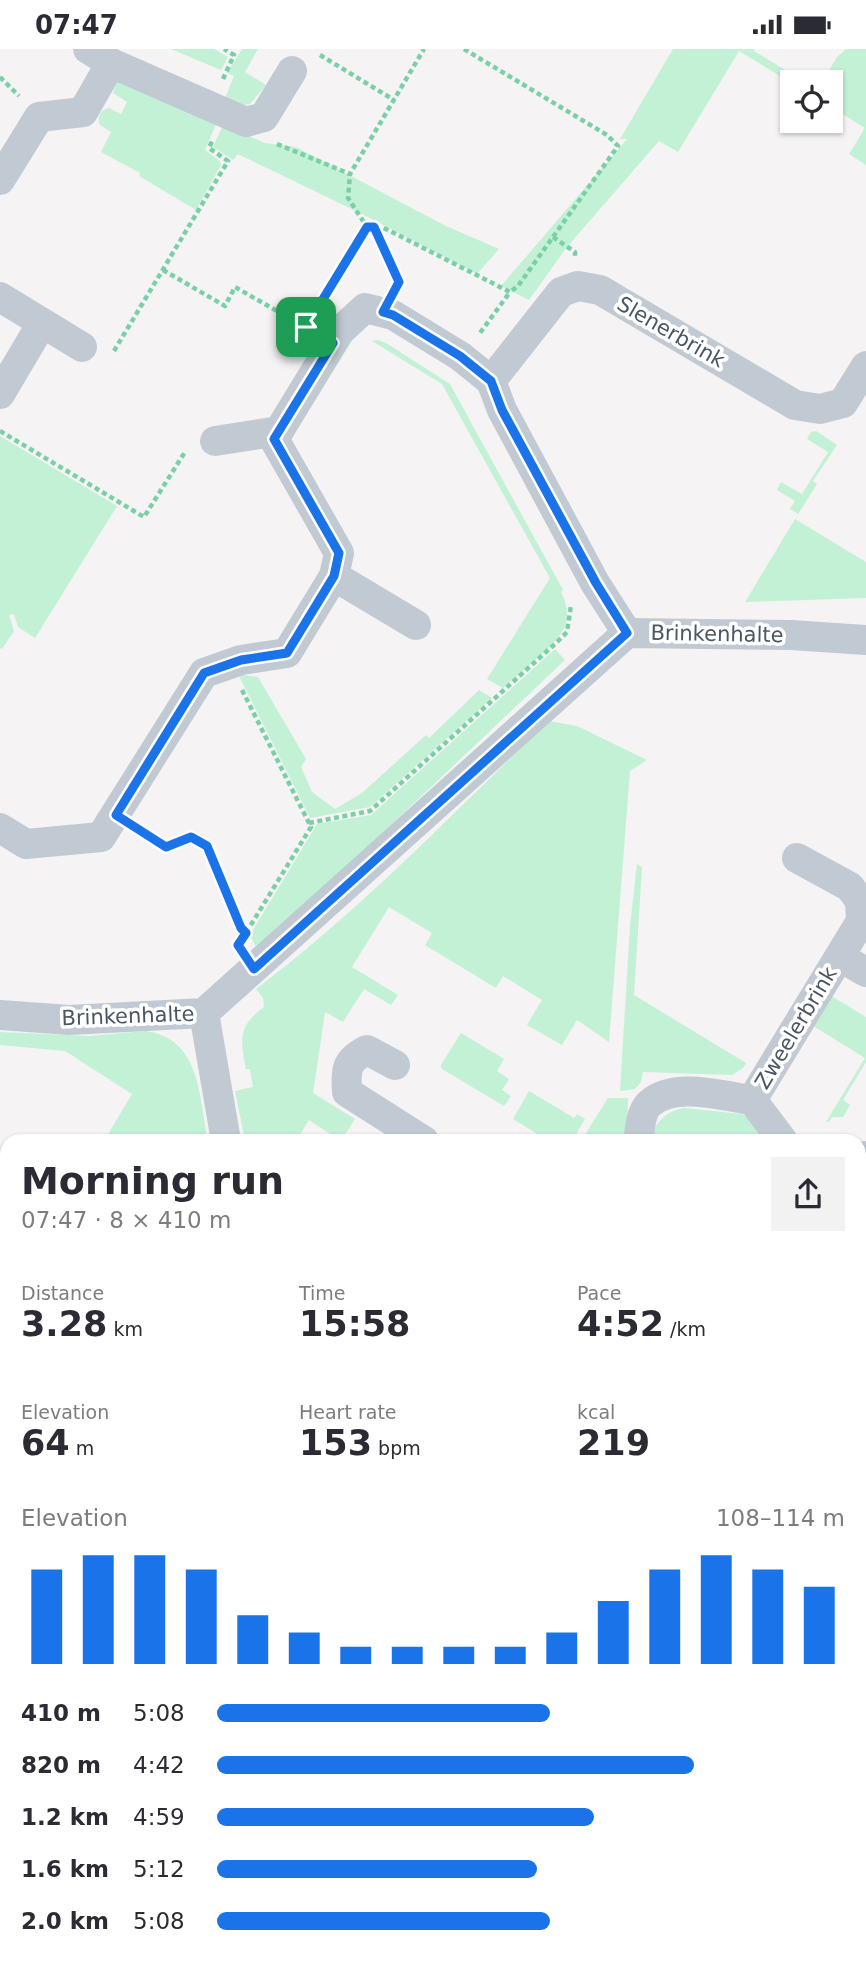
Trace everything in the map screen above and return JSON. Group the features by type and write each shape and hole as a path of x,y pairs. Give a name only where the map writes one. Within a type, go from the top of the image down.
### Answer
{"street":[{"path":"0,180 39,117 83,112 99,56 246,123 264,117 301,60"},
{"name":"Slenerbrink","path":"491,381 561,292 578,286 600,290 795,405 820,409 843,403 866,366"},
{"path":"0,297 82,347"},
{"path":"0,828 26,844 102,837 204,673 230,664 287,653 334,576 339,553 274,439 341,331 365,308 393,315 463,357 491,381 502,410 593,578 627,633"},
{"path":"0,394 42,323"},
{"path":"215,442 279,431"},
{"path":"334,576 416,625"},
{"name":"Brinkenhalte","path":"0,1015 69,1020 204,1013 627,633 791,635 866,640"},
{"name":"Zweelerbrink","path":"752,1100 861,921 860,901 850,887 797,858"},
{"name":"Zweelerbrink","path":"840,957 866,972"},
{"path":"204,1013 225,1134"},
{"path":"395,1065 367,1050 354,1057 346,1070 347,1092 413,1134"},
{"name":"Zweelerbrink","path":"640,1134 647,1105 667,1093 687,1092 752,1100 778,1134"}],"path":[{"path":"367,227 348,198 350,174 424,49"},
{"path":"463,357 618,146 607,135 464,49"},
{"path":"301,60 394,100"},
{"path":"82,347 107,363 228,160 209,148 224,113"},
{"path":"257,119 268,141 350,174"},
{"path":"367,227 382,227 510,292"},
{"path":"320,305 367,227"},
{"path":"374,227 399,282 383,312"},
{"path":"163,270 225,306 235,287 333,343"},
{"path":"0,431 144,517 190,443 215,442"},
{"path":"309,823 370,811 556,643 569,624 571,609 567,594 593,578"},
{"path":"230,664 311,827 238,945 254,969"},
{"path":"116,815 166,847 191,837 207,846 241,928 246,933"}],"green space":[{"path":"171,49 214,49 228,57 221,70"},
{"path":"242,49 258,49 245,72 266,85 250,104 236,106 223,103 234,76 227,73"},
{"path":"673,49 755,49 754,51 785,70 780,70 780,76 739,51 678,152 659,141 567,247 529,300 501,286 627,139 620,139"},
{"path":"846,49 866,49 866,165 849,154 865,128 843,114 843,70 829,70"},
{"path":"117,81 217,122 205,150 220,161 221,165 196,210 139,176 140,173 101,152 111,132 100,125 100,114 109,108 121,114 127,102 113,93"},
{"path":"223,125 265,143 296,147 446,226 499,249 477,274 238,154 233,160 213,147"},
{"path":"378,340 450,384 563,590 561,592 567,616 559,637 503,688 487,679 550,578 442,384 372,341"},
{"path":"816,431 837,445 813,481 817,484 798,514 790,509 795,501 777,490 781,482 802,494 828,452 807,439 811,432"},
{"path":"0,436 117,506 35,638 18,627 14,614 9,615 14,631 2,649 0,648"},
{"path":"795,519 866,562 866,598 745,602"},
{"path":"555,649 565,660 355,859 256,947 250,935 317,824 371,815"},
{"path":"238,674 258,677 306,759 301,767 312,792 335,809 362,793 426,735 429,738 479,690 492,698 370,807 310,818"},
{"path":"549,721 577,726 647,760 630,771 609,1042 577,1020 562,1045 527,1025 542,1000 503,976 496,988 425,945 432,933 389,907 352,967 398,995 391,1005 364,989 343,1022 325,1012 313,1093 355,1119 345,1134 330,1134 309,1120 300,1134 244,1134 235,1091 253,1087 250,1069 246,1069 242,1041 249,1020 264,1007 263,998 256,989 333,926"},
{"path":"637,864 642,867 634,995 746,1063 732,1075 643,1072 641,1082 635,1089 620,1091 630,926"},
{"path":"828,994 866,1017 866,1062 843,1100 850,1105 843,1117 832,1117 826,1122 865,1058 810,1024"},
{"path":"146,1031 164,1036 178,1045 194,1072 207,1134 108,1134 132,1094 65,1051 0,1045 0,1032 89,1036"},
{"path":"461,1033 504,1059 497,1071 509,1079 502,1090 511,1096 504,1106 442,1069 441,1065"},
{"path":"529,1091 574,1118 577,1114 585,1119 576,1134 538,1134 513,1119"},
{"path":"608,1098 628,1098 627,1134 585,1134"},
{"path":"684,1108 742,1114 756,1123 762,1134 652,1134 662,1119"}],"route":[{"path":"367,227 374,227 399,282 383,312 393,315 460,356 491,381 502,410 596,583 627,633 254,969 238,945 246,933 241,928 207,846 191,837 166,847 116,815 204,673 241,660 287,653 334,576 339,553 274,439 333,343 306,327 367,227"}]}
